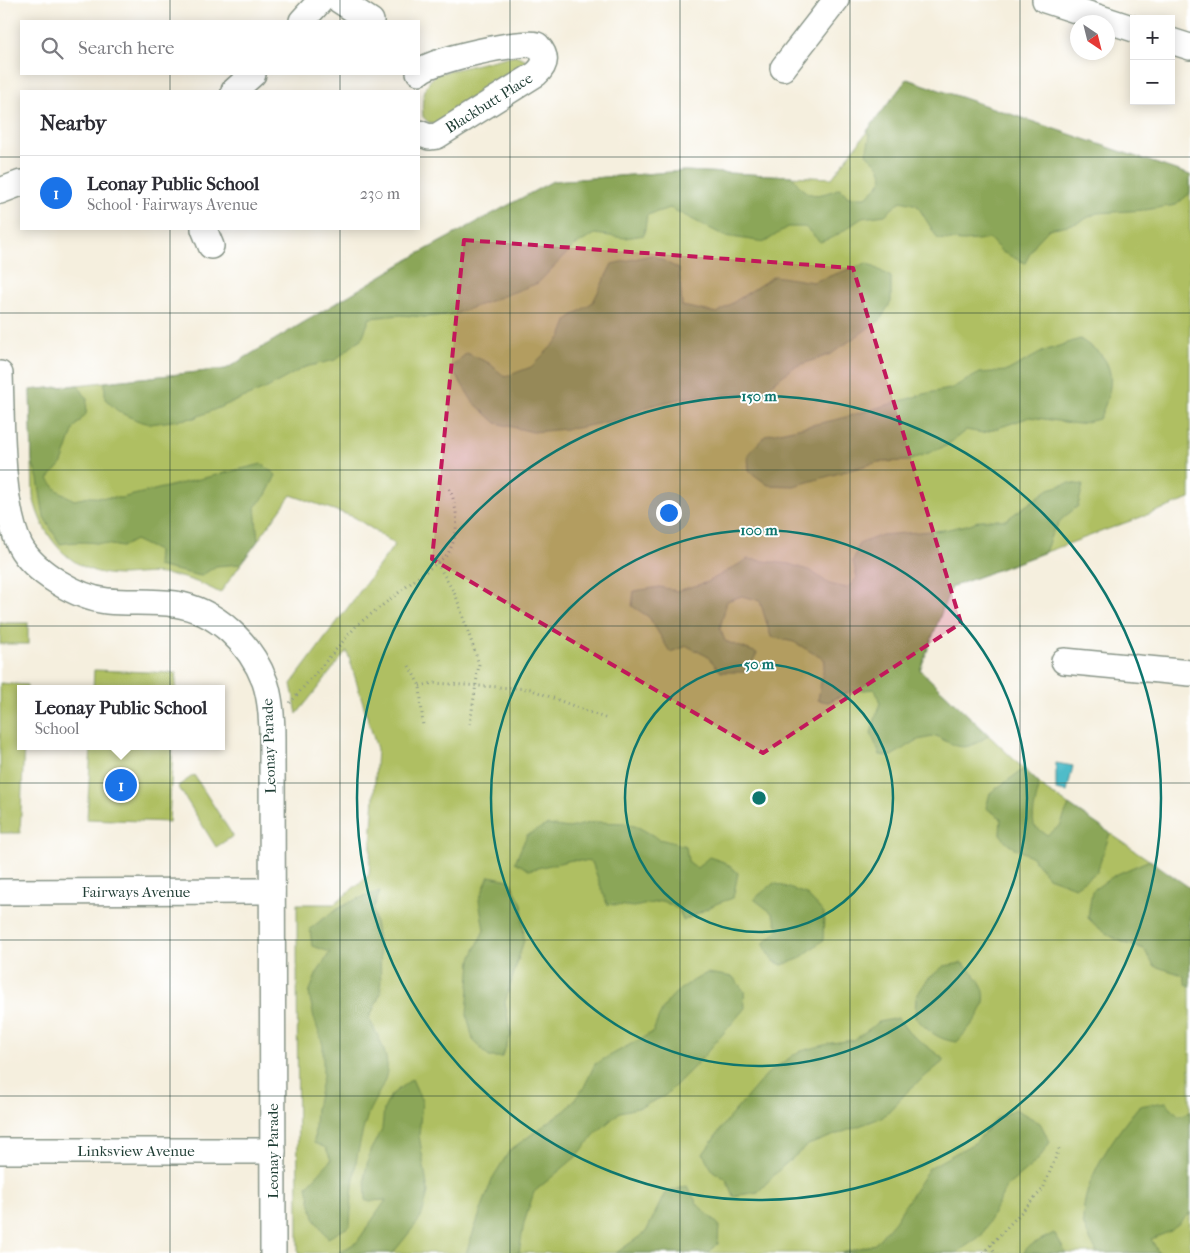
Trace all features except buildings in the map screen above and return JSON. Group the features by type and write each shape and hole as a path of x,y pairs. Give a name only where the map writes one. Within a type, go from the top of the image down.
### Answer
{"street":[{"path":"303,20 321,0"},
{"path":"339,0 369,20"},
{"path":"783,68 836,0"},
{"path":"1044,0 1130,28"},
{"path":"1175,42 1190,47"},
{"name":"Blackbutt Place","path":"420,133 430,137 437,136 536,74 545,64 545,59 537,45 522,43 421,66"},
{"path":"235,90 252,75"},
{"name":"Blackbutt Place","path":"414,90 417,75"},
{"path":"0,191 20,183"},
{"name":"Leonay Parade","path":"0,374 5,488 13,530 10,551 55,580 86,596 106,601 176,604 201,612 222,624 243,644 255,661 265,683 271,720 273,1253"},
{"path":"1064,661 1190,673"},
{"name":"Fairways Avenue","path":"0,892 272,891"},
{"name":"Linksview Avenue","path":"0,1151 273,1151"}],"path":[{"path":"271,720 288,706 357,625 446,555 454,544 457,511 448,486"},
{"path":"437,563 456,596 479,664 470,724"},
{"path":"409,666 420,686 423,728"},
{"path":"420,686 433,683 530,690 607,719"},
{"path":"983,1253 1043,1189 1059,1149"},
{"path":"990,1244 995,1253"}],"highlighted area":[{"path":"464,240 853,268 961,623 763,753 432,559"}],"green space":[{"path":"515,55 525,59 527,68 435,125 423,117 424,93 432,78 437,74"},
{"path":"907,79 1190,175 1190,499 951,587 920,670 1045,789 1190,888 1190,1253 298,1253 297,904 334,904 369,875 377,749 347,651 297,714 291,684 395,544 354,517 291,495 220,593 192,580 177,576 151,573 120,575 88,569 62,552 52,540 37,512 33,496 30,390 226,369 418,254 553,181 684,171 832,178"},
{"path":"907,79 1190,175 1190,193 1176,205 1145,210 1097,213 1077,223 1049,229 1035,244 1025,263 1002,252 990,239 963,241 938,239 917,205 901,201 885,215 862,218 834,237 820,242 805,227 788,227 765,242 725,236 670,208 647,215 644,235 625,238 595,234 574,246 538,283 455,314 425,317 400,315 370,318 362,338 335,360 305,367 267,388 194,418 150,424 119,412 105,399 105,382 226,369 418,254 553,181 684,171 792,176 797,184 807,193 818,195 840,188 848,197 866,197 878,186 883,177 879,166 866,154 870,136 867,131"},
{"path":"652,255 679,269 682,306 717,313 774,276 813,282 867,263 891,277 891,302 880,320 831,354 794,367 768,387 740,394 688,397 649,406 621,419 577,428 533,432 496,423 473,402 451,367 467,353 489,363 505,377 531,367 561,337 568,319 593,302 612,264"},
{"path":"1080,339 1102,356 1110,371 1110,388 1106,404 1099,419 1078,424 1030,417 983,433 966,430 946,446 908,461 878,462 794,486 768,485 749,471 748,454 766,435 839,419 928,393 950,389 980,373 1007,371 1044,351"},
{"path":"78,385 87,399 86,414 74,428 62,463 48,479 57,490 74,500 89,497 121,498 262,464 276,475 266,495 255,507 258,541 241,564 216,566 201,576 157,566 158,551 135,540 122,547 91,542 60,544 44,517 38,479 32,461 30,390"},
{"path":"1069,483 1083,485 1078,506 1063,518 1052,533 1045,552 951,587 920,670 989,735 969,746 957,746 937,736 918,740 891,756 880,755 871,733 880,703 875,689 851,691 828,702 818,700 825,660 794,642 771,637 760,601 742,596 727,601 720,628 725,641 757,653 747,672 721,672 707,656 687,646 670,652 649,617 632,606 634,591 660,587 677,591 708,582 748,559 789,564 811,571 829,584 847,588 857,578 853,561 859,544 882,535 944,530 981,520 1006,520 1049,489"},
{"path":"0,623 28,623 28,644 0,644"},
{"path":"94,670 176,673 176,685 93,685"},
{"path":"0,683 27,685 17,685 17,750 24,750 20,833 0,833"},
{"path":"91,750 173,750 169,822 87,819"},
{"path":"1024,769 1039,783 1033,815 1034,826 1047,835 1060,826 1069,805 1110,833 1097,872 1075,887 1048,877 1032,857 1009,845 1000,834 1001,818 986,808 990,793"},
{"path":"194,775 233,836 216,847 178,786"},
{"path":"594,822 625,823 640,828 659,839 686,846 688,861 697,868 709,857 724,862 738,873 733,898 718,903 683,921 679,909 662,901 634,907 607,904 592,862 572,860 529,870 515,862 527,835 547,825 569,828"},
{"path":"1150,860 1190,888 1190,986 1186,984 1183,975 1154,966 1144,949 1113,938 1088,918 1092,891 1115,875"},
{"path":"489,876 509,880 522,904 524,940 505,1002 511,1035 502,1057 489,1057 473,1040 467,1015 471,959 484,930 479,900"},
{"path":"774,883 806,894 824,913 823,940 799,959 782,965 772,960 763,944 779,929 772,913 754,899"},
{"path":"380,892 373,909 380,954 381,993 369,1018 380,1040 387,1064 387,1071 383,1085 369,1111 363,1131 353,1185 350,1226 328,1238 314,1218 307,1186 331,1160 326,1148 314,1143 316,1108 323,1076 323,1045 314,1018 309,993 316,975 330,952 312,946 310,929 326,916 343,906"},
{"path":"962,963 974,974 981,984 984,1002 975,1021 957,1042 933,1034 915,1017 916,997 927,980 944,966"},
{"path":"707,973 733,977 744,991 745,1008 696,1065 666,1095 641,1107 620,1112 595,1134 577,1156 534,1192 524,1223 519,1253 466,1253 492,1179 510,1150 567,1109 583,1089 595,1064 653,1032 667,1002 679,990"},
{"path":"898,1018 909,1033 945,1060 910,1089 883,1117 808,1145 782,1167 758,1192 733,1196 726,1179 713,1171 703,1154 728,1119 767,1074 798,1052 832,1043 854,1040 879,1022"},
{"path":"412,1079 422,1101 419,1135 428,1192 421,1218 393,1253 338,1253 357,1242 386,1200 366,1201 365,1174 370,1151 382,1129 384,1109 391,1095"},
{"path":"1166,1102 1179,1116 1190,1112 1190,1215 1171,1231 1151,1239 1159,1253 1097,1253 1083,1221 1088,1190 1101,1159 1139,1106"},
{"path":"1015,1109 1040,1123 1050,1142 1038,1160 1006,1187 982,1235 956,1253 842,1253 875,1244 895,1221 929,1168 976,1142 996,1119"},
{"path":"687,1186 698,1205 719,1225 718,1244 708,1253 616,1253 646,1232 665,1193"},
{"path":"1054,1233 1066,1253 1024,1253 1027,1247"}],"water":[{"path":"1056,763 1073,766 1067,792 1056,790"}],"place":[{"name":"Leonay Public School","path":"121,785"}]}
